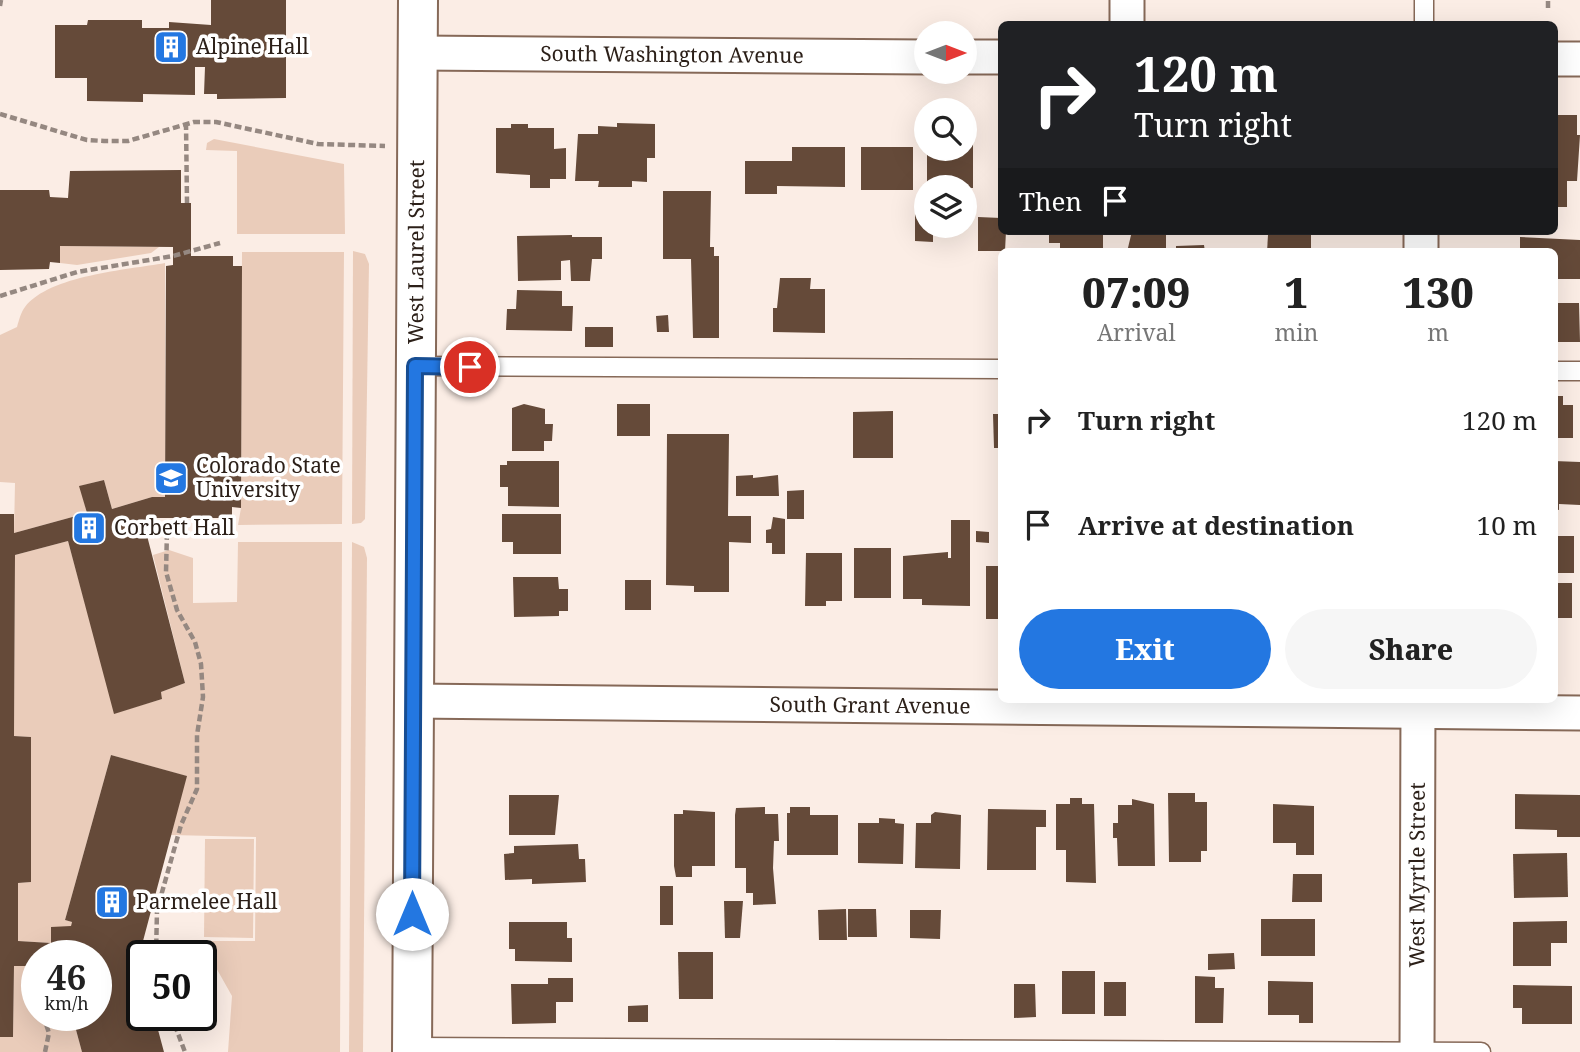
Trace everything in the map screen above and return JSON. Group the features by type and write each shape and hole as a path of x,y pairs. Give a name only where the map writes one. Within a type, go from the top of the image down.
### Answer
{"main road":[{"name":"West Laurel Street","path":"412,1049 418,0"}],"street":[{"path":"1127,0 1127,21"},
{"name":"South Washington Avenue","path":"418,53 914,57"},
{"path":"977,57 998,57"},
{"path":"1558,59 1580,59"},
{"name":"South Grant Avenue","path":"413,701 1418,706 1580,713"},
{"name":"West Myrtle Street","path":"1417,1052 1418,706"}],"lane":[{"path":"1424,0 1424,21"},
{"path":"415,366 998,369"},
{"path":"1558,371 1580,371"},
{"path":"412,1049 1481,1052"}],"path":[{"path":"0,6 1,0"},
{"path":"1548,0 1548,8"},
{"path":"0,114 87,140 128,141 186,123 225,123 318,144 417,147"},
{"path":"186,123 187,203"},
{"path":"0,296 77,272 173,256 220,243"},
{"path":"156,940 157,910 181,825 197,789 197,735 203,696 201,664 195,642 177,610 166,572 167,531"},
{"path":"45,1052 48,1031"},
{"path":"177,1031 185,1052"}],"shaded area":[{"path":"214,139 344,164 345,234 237,234 237,151 206,150 207,143"},
{"path":"60,246 159,247 151,253 77,265 60,263"},
{"path":"353,251 365,254 369,264 365,519 361,523 352,524"},
{"path":"242,252 344,252 342,524 238,525 241,508"},
{"path":"165,263 165,497 152,497 112,509 104,480 80,486 87,513 14,533 15,483 0,482 0,335 17,327 25,307 52,288 90,276"},
{"path":"68,541 115,713 162,699 161,692 185,683 153,555 169,550 193,558 193,603 237,602 238,542 342,542 340,1052 228,1052 232,996 217,969 217,941 255,941 256,837 171,835 186,776 111,755 65,920 72,922 71,926 55,940 18,941 18,883 31,882 31,737 14,736 15,555"},
{"path":"352,542 364,547 367,558 363,1052 349,1052"},
{"path":"205,839 254,839 253,938 204,937"},
{"path":"14,966 21,966 21,1031 76,1031 82,1052 0,1052 0,1037 13,1037"}],"building":[{"name":"Alpine Hall","path":"211,0 286,0 286,98 217,99 217,94 204,94 205,67 195,67 195,95 143,94 143,102 87,101 87,78 55,78 55,25 87,25 88,20 142,20 142,28 169,28 169,22 211,25"},
{"path":"1558,115 1577,115 1577,135 1580,135 1577,181 1567,181 1567,207 1558,207"},
{"path":"617,123 655,124 655,158 647,158 647,182 632,181 632,187 598,187 599,181 575,181 578,134 598,134 598,126 617,127"},
{"path":"511,124 528,124 528,128 554,128 554,149 566,148 566,179 550,179 550,188 530,188 530,175 496,173 496,128 511,128"},
{"path":"792,147 845,147 845,187 777,186 777,194 745,194 745,161 792,161"},
{"path":"861,147 913,147 913,190 861,190"},
{"path":"927,161 973,161 973,175 927,175"},
{"name":"Corbett Hall","path":"181,170 181,203 191,203 191,256 233,256 233,266 242,266 241,508 232,507 232,518 155,518 144,524 185,683 161,692 162,699 114,714 68,541 15,555 14,736 31,737 31,882 18,883 21,966 14,966 13,1037 0,1037 0,514 14,514 14,533 87,513 79,486 104,480 112,509 152,497 165,497 166,266 173,265 173,247 60,246 60,263 50,262 49,269 0,270 0,190 49,190 50,197 68,198 70,171"},
{"path":"663,191 711,191 710,247 714,247 714,256 719,256 719,338 693,338 691,259 663,259"},
{"path":"978,217 998,218 998,235 1006,235 1005,248 998,248 998,251 978,251"},
{"path":"1049,235 1103,235 1103,248 1060,248 1060,243 1049,243"},
{"path":"1131,235 1166,235 1166,248 1128,248"},
{"path":"1268,235 1311,235 1311,248 1267,248"},
{"path":"517,236 602,237 602,259 592,259 590,281 571,281 570,260 561,261 561,280 518,281"},
{"path":"1520,237 1580,240 1580,279 1558,279 1558,248 1520,248"},
{"path":"915,238 933,238 933,242 915,241"},
{"path":"1204,245 1204,248 1176,248"},
{"path":"780,278 811,278 810,289 825,289 825,333 773,332 773,308 777,308"},
{"path":"517,290 562,291 562,306 573,306 572,331 506,330 507,309 516,309"},
{"path":"1558,303 1579,303 1580,342 1558,342"},
{"path":"668,315 669,332 657,332 656,316"},
{"path":"585,327 613,327 613,347 585,347"},
{"path":"1558,396 1563,396 1563,405 1573,405 1573,438 1558,438"},
{"path":"524,404 545,409 545,424 553,424 552,441 544,441 544,451 512,451 512,408"},
{"path":"617,404 650,404 650,436 617,436"},
{"path":"893,411 893,458 853,458 853,412"},
{"path":"993,414 998,414 998,448 994,448"},
{"path":"667,434 729,434 728,516 751,516 751,543 729,542 729,592 694,592 694,586 666,585"},
{"path":"507,461 559,461 559,507 508,506 508,487 500,487 500,465 507,465"},
{"path":"1558,461 1580,462 1580,505 1559,504 1559,510"},
{"path":"753,475 753,478 778,475 779,496 736,496 736,476"},
{"path":"804,490 804,519 787,519 787,491"},
{"path":"502,514 561,514 561,554 513,554 513,542 502,542"},
{"path":"773,517 785,519 785,554 772,554 772,543 766,543 766,530 771,529"},
{"path":"951,520 970,520 970,606 922,605 922,599 903,599 903,556 948,552 948,558 951,558"},
{"path":"976,531 989,532 989,543 976,542"},
{"path":"1558,536 1574,536 1574,573 1558,573"},
{"path":"854,548 891,548 891,598 854,598"},
{"path":"806,553 842,553 842,601 826,601 826,606 805,606"},
{"path":"986,566 998,566 998,619 986,619"},
{"path":"513,577 558,577 559,589 568,589 568,611 559,611 559,616 514,617"},
{"path":"625,580 651,580 651,610 625,610"},
{"path":"1558,583 1572,583 1572,618 1558,618"},
{"name":"Corbett Hall","path":"111,755 187,776 143,940 126,940 126,1031 158,1031 164,1052 82,1052 76,1031 112,1031 112,940 51,940 51,927 71,926 72,922 65,920"},
{"path":"1168,793 1195,793 1195,802 1207,802 1207,851 1201,851 1201,862 1169,862"},
{"path":"1515,794 1580,795 1580,837 1557,837 1557,830 1515,829"},
{"path":"509,795 559,795 555,835 509,835"},
{"path":"1070,798 1082,798 1082,804 1094,804 1096,883 1066,882 1066,850 1056,850 1056,804 1070,804"},
{"path":"1132,799 1154,804 1155,866 1118,866 1117,838 1113,838 1113,823 1118,823 1118,805 1132,805"},
{"path":"1273,804 1314,806 1314,855 1296,855 1296,843 1273,843"},
{"path":"765,807 765,814 778,814 779,841 774,841 773,868 776,904 753,905 753,893 746,893 746,868 735,868 735,815 736,808"},
{"path":"790,807 810,807 810,815 838,815 838,855 787,855 787,813 790,813"},
{"path":"988,809 1046,810 1046,827 1036,827 1036,870 987,870"},
{"path":"683,810 715,812 715,866 692,866 692,877 676,877 674,866 674,814 683,814"},
{"path":"935,812 961,815 960,869 915,868 916,823 931,823 931,815"},
{"path":"879,818 895,819 895,823 904,824 903,864 858,863 858,823 879,823"},
{"path":"578,844 579,859 585,859 586,882 532,884 532,879 505,880 504,854 514,853 514,846"},
{"path":"1567,853 1568,897 1514,898 1513,854"},
{"path":"1293,874 1322,874 1322,902 1292,902"},
{"path":"660,886 673,886 673,925 660,925"},
{"path":"724,901 743,901 740,938 725,938"},
{"path":"846,909 847,940 819,940 818,910"},
{"path":"848,909 876,909 877,937 848,937"},
{"path":"910,910 941,910 940,939 910,938"},
{"path":"1261,919 1315,919 1315,956 1261,956"},
{"path":"1567,921 1567,943 1551,943 1551,966 1513,966 1513,922"},
{"path":"509,922 567,922 567,938 572,938 572,962 515,961 515,949 509,949"},
{"path":"678,952 713,952 713,999 679,999"},
{"path":"1234,953 1235,969 1208,970 1208,954"},
{"path":"1062,971 1095,971 1095,1014 1062,1014"},
{"path":"1195,976 1215,977 1215,988 1224,988 1223,1023 1195,1023"},
{"path":"548,978 573,978 573,1002 556,1002 556,1023 512,1024 511,984 548,984"},
{"path":"1268,981 1313,982 1313,1023 1299,1023 1299,1015 1268,1015"},
{"path":"1104,982 1126,982 1126,1016 1104,1016"},
{"path":"1014,984 1035,984 1036,1017 1014,1018"},
{"path":"1513,985 1572,986 1572,1024 1522,1024 1522,1008 1513,1008"},
{"path":"648,1005 648,1022 628,1022 628,1006"}],"place":[{"name":"Alpine Hall","path":"171,47"},
{"name":"Colorado State University","path":"171,478"},
{"name":"Corbett Hall","path":"89,528"},
{"name":"Parmelee Hall","path":"112,902"}],"route":[{"path":"412,914 415,366 470,367"}]}
